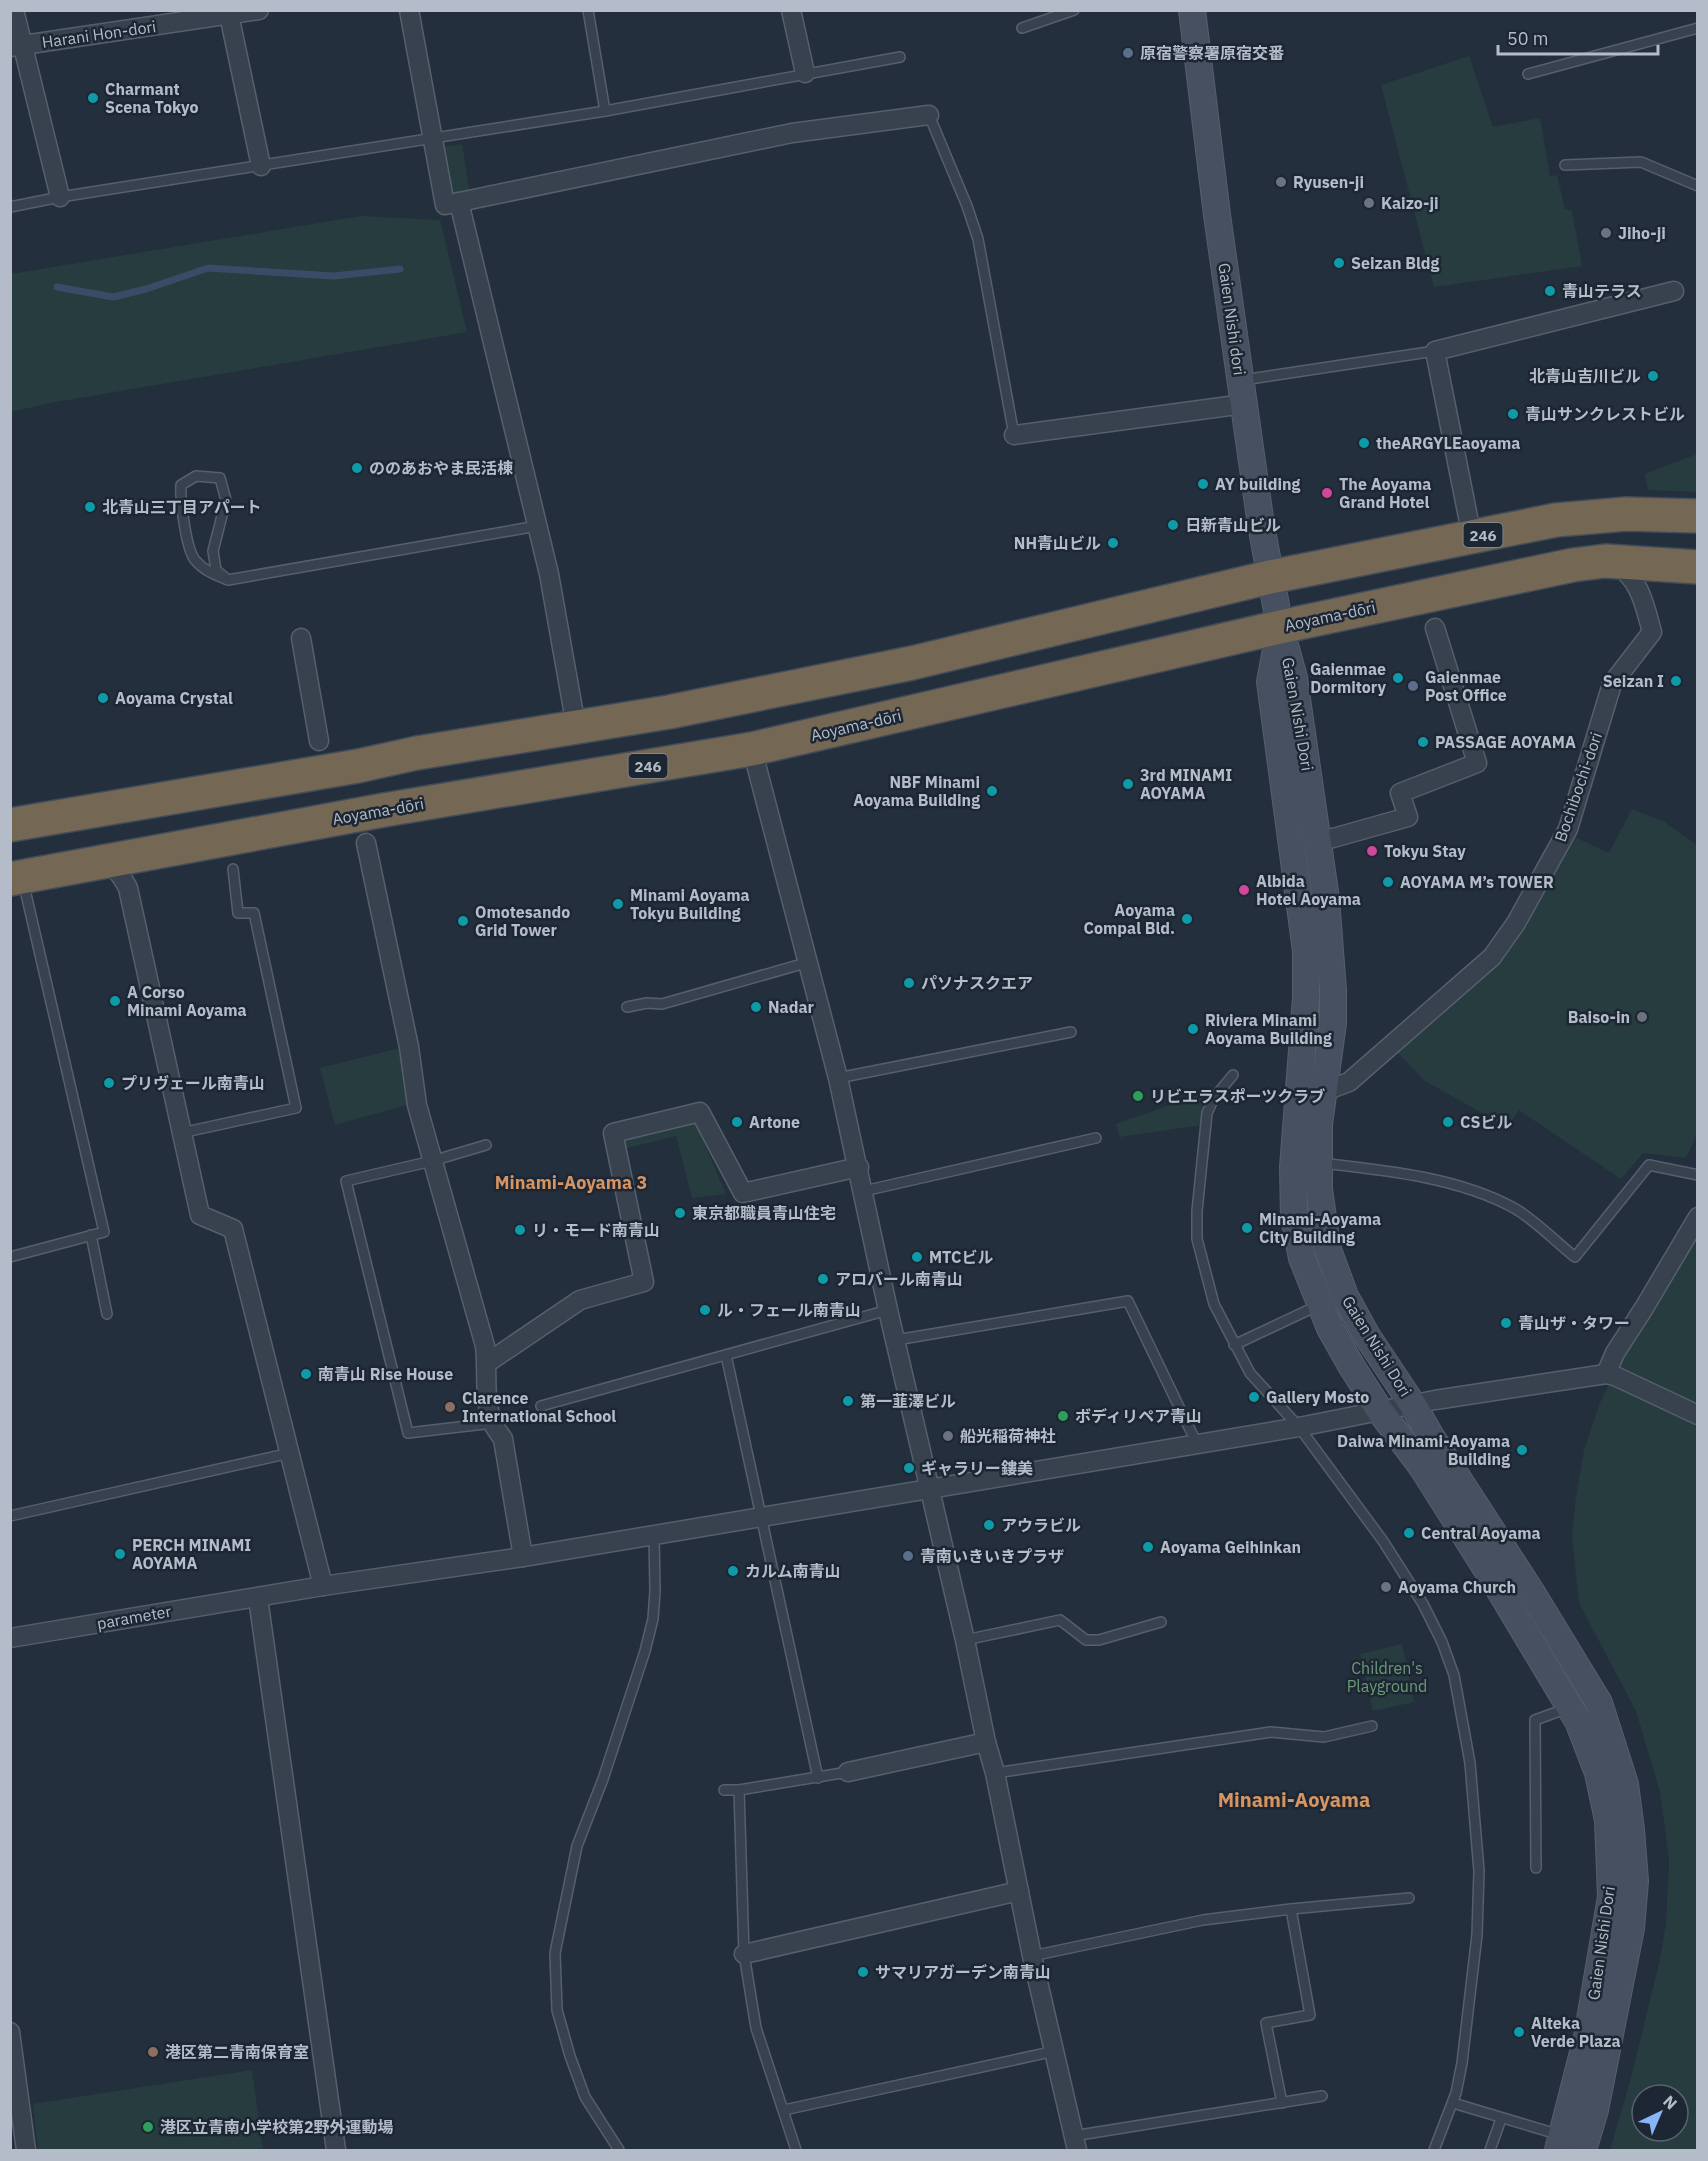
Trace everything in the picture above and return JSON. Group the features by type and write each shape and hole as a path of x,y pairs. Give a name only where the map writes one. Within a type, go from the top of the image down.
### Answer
{"highway":[{"name":"246","path":"10,825 358,766 417,753 669,712 912,663 1270,578 1556,520 1591,515 1626,514 1698,516"},
{"name":"Aoyama-dōri","path":"16,879 432,802 752,749 1280,627 1535,572 1605,561 1698,567"},
{"path":"417,753 406,770 409,785 432,802"}],"main road":[{"name":"Gaien Nishi dori","path":"1192,10 1242,392 1270,578 1280,627"},
{"name":"Gaien Nishi Dori","path":"1280,627 1294,678 1318,840 1326,899 1333,990 1333,1023 1319,1124 1321,1216 1327,1247 1345,1296 1377,1352 1532,1593 1599,1703 1624,1784 1635,1881 1631,1928 1595,2110 1572,2145"},
{"name":"Gaien Nishi Dori","path":"1280,627 1270,682 1306,951 1306,998 1293,1167 1294,1217 1302,1258 1319,1305 1352,1368 1380,1411 1410,1448 1509,1606 1578,1721 1598,1773 1608,1820 1611,1897 1587,2037 1572,2145"},
{"path":"1509,1606 1532,1593"}],"street":[{"path":"14,10 17,46 60,197"},
{"name":"Harani Hon-dori","path":"17,46 259,10"},
{"path":"409,10 446,204 792,133 929,115"},
{"path":"791,10 805,73"},
{"path":"229,13 261,166"},
{"path":"459,202 549,574 576,726"},
{"path":"1472,537 1435,351 1674,291"},
{"path":"1014,435 1242,392"},
{"name":"Bochibochi-dori","path":"1325,1091 1349,1082 1492,957 1540,882 1568,829 1612,684 1652,632 1635,582 1625,571 1605,561"},
{"path":"1318,840 1408,817 1400,793 1477,763 1435,628"},
{"path":"301,638 319,741"},
{"path":"752,749 809,962 859,1167 888,1310 931,1488 986,1742 995,1773 1032,1956 1075,2143"},
{"path":"366,843 409,1047 417,1105 485,1346 486,1394 493,1423 503,1439 523,1557"},
{"path":"100,862 120,873 128,888 200,1215 233,1229 323,1586"},
{"path":"487,1363 580,1300 644,1282 613,1133 700,1112 743,1193 859,1167"},
{"path":"1698,1217 1615,1353 1606,1374 1698,1415"},
{"name":"parameter","path":"10,1638 323,1586 523,1557 594,1539 654,1534 762,1517 1606,1374"},
{"path":"258,1598 336,2151"},
{"path":"848,1772 986,1742"},
{"path":"744,1954 1019,1891"},
{"path":"10,2032 26,2151"}],"lane":[{"path":"588,10 604,111"},
{"path":"1022,28 1074,10"},
{"path":"1528,74 1698,28"},
{"path":"10,207 60,197 604,111 900,57"},
{"path":"929,115 967,206 978,239 1014,435"},
{"path":"1565,165 1641,162 1698,186"},
{"path":"1242,392 1435,351"},
{"path":"228,580 216,570 213,551 226,500 220,478 196,476 181,485 180,502 193,559 206,570 228,580 537,526"},
{"path":"181,1133 296,1108 254,913 238,913 233,869"},
{"path":"10,1257 104,1232 38,938 16,879"},
{"path":"627,1007 647,1003 662,1004 809,962"},
{"path":"838,1078 1071,1032"},
{"path":"1233,1075 1214,1098 1208,1113 1197,1211 1197,1239 1214,1304 1250,1373 1299,1427 1383,1541 1423,1604 1442,1642 1454,1675 1470,1763 1479,1871 1477,1935 1462,2063 1453,2103 1434,2151"},
{"path":"864,1191 1096,1138"},
{"path":"486,1145 432,1161 346,1181 408,1433 493,1423"},
{"path":"1319,1162 1388,1171 1452,1184 1493,1197 1516,1209 1575,1257 1649,1165 1698,1174"},
{"path":"91,1235 107,1314"},
{"path":"896,1340 1128,1301 1197,1444"},
{"path":"1234,1345 1319,1305"},
{"path":"541,1406 888,1310"},
{"path":"726,1355 818,1778"},
{"path":"10,1516 290,1453"},
{"path":"619,2151 585,2097 570,2056 558,2010 555,1953 577,1846 603,1779 645,1651 655,1591 654,1534"},
{"path":"965,1640 1060,1620 1086,1640 1100,1641 1161,1622"},
{"path":"1536,1868 1535,1720 1569,1708"},
{"path":"995,1773 1271,1732 1324,1737 1372,1726"},
{"path":"724,1790 739,1790 848,1772"},
{"path":"739,1790 744,1954 756,2028 796,2151"},
{"path":"1032,1956 1203,1920 1409,1898"},
{"path":"1281,2103 1266,2023 1310,2015 1291,1909"},
{"path":"784,2110 1055,2051"},
{"path":"1075,2143 1322,2096"},
{"path":"1453,2103 1572,2145"},
{"path":"1490,2151 1501,2119"}],"green space":[{"path":"1469,56 1493,127 1540,118 1550,176 1557,175 1565,209 1572,211 1582,266 1434,287 1381,85"},
{"path":"462,144 470,194 449,197 441,147"},
{"path":"361,216 440,220 467,332 50,403 11,412 11,274"},
{"path":"1697,454 1697,492 1648,490 1645,474"},
{"path":"1632,809 1663,821 1697,845 1698,1132 1686,1158 1643,1153 1621,1179 1519,1110 1507,1127 1425,1081 1392,1047 1475,982 1570,835 1609,853"},
{"path":"400,1048 410,1104 335,1125 320,1068"},
{"path":"1204,1093 1201,1125 1120,1137 1116,1124"},
{"path":"696,1123 726,1194 692,1198 676,1136 623,1149 621,1138"},
{"path":"1697,1232 1697,2150 1610,2150 1631,2078 1660,1959 1666,1924 1669,1860 1660,1792 1636,1711 1579,1603 1572,1536 1576,1496 1584,1451 1599,1405 1621,1359"},
{"name":"Children's Playground","path":"1402,1644 1414,1702 1373,1711 1360,1654"},
{"name":"港区立青南小学校第2野外運動場","path":"252,2070 263,2150 38,2150 33,2104"}],"waterway":[{"path":"57,287 113,297 146,289 208,268 334,276 400,269"}],"place":[{"name":"原宿警察署原宿交番","path":"1128,53"},
{"name":"Charmant Scena Tokyo","path":"93,98"},
{"name":"Ryusen-ji","path":"1281,182"},
{"name":"Kaizo-ji","path":"1369,203"},
{"name":"Jiho-ji","path":"1606,233"},
{"name":"Seizan Bldg","path":"1339,263"},
{"name":"青山テラス","path":"1550,291"},
{"name":"北青山吉川ビル","path":"1653,376"},
{"name":"青山サンクレストビル","path":"1513,414"},
{"name":"theARGYLEaoyama","path":"1364,443"},
{"name":"ののあおやま民活棟","path":"357,468"},
{"name":"AY building","path":"1203,484"},
{"name":"The Aoyama Grand Hotel","path":"1327,493"},
{"name":"北青山三丁目アパート","path":"90,507"},
{"name":"日新青山ビル","path":"1173,525"},
{"name":"NH青山ビル","path":"1113,543"},
{"name":"Gaienmae Dormitory","path":"1398,678"},
{"name":"Seizan I","path":"1676,681"},
{"name":"Gaienmae Post Office","path":"1413,686"},
{"name":"Aoyama Crystal","path":"103,698"},
{"name":"PASSAGE AOYAMA","path":"1423,742"},
{"name":"3rd MINAMI AOYAMA","path":"1128,784"},
{"name":"NBF Minami Aoyama Building","path":"992,791"},
{"name":"Tokyu Stay","path":"1372,851"},
{"name":"AOYAMA M’s TOWER","path":"1388,882"},
{"name":"Albida Hotel Aoyama","path":"1244,890"},
{"name":"Minami Aoyama Tokyu Building","path":"618,904"},
{"name":"Aoyama Compal Bld.","path":"1187,919"},
{"name":"Omotesando Grid Tower","path":"463,921"},
{"name":"パソナスクエア","path":"909,983"},
{"name":"A Corso Minami Aoyama","path":"115,1001"},
{"name":"Nadar","path":"756,1007"},
{"name":"Baiso-in","path":"1642,1017"},
{"name":"Riviera Minami Aoyama Building","path":"1193,1029"},
{"name":"プリヴェール南青山","path":"109,1083"},
{"name":"リビエラスポーツクラブ","path":"1138,1096"},
{"name":"Artone","path":"737,1122"},
{"name":"CSビル","path":"1448,1122"},
{"name":"東京都職員青山住宅","path":"680,1213"},
{"name":"Minami-Aoyama City Building","path":"1247,1228"},
{"name":"リ・モード南青山","path":"520,1230"},
{"name":"MTCビル","path":"917,1257"},
{"name":"アロバール南青山","path":"823,1279"},
{"name":"ル・フェール南青山","path":"705,1310"},
{"name":"青山ザ・タワー","path":"1506,1323"},
{"name":"南青山 Rise House","path":"306,1374"},
{"name":"Gallery Mosto","path":"1254,1397"},
{"name":"第一韮澤ビル","path":"848,1401"},
{"name":"Clarence International School","path":"450,1407"},
{"name":"ボディリペア青山","path":"1063,1416"},
{"name":"船光稲荷神社","path":"948,1436"},
{"name":"Daiwa Minami-Aoyama Building","path":"1522,1450"},
{"name":"ギャラリー鏤美","path":"909,1468"},
{"name":"アウラビル","path":"989,1525"},
{"name":"Central Aoyama","path":"1409,1533"},
{"name":"Aoyama Geihinkan","path":"1148,1547"},
{"name":"PERCH MINAMI AOYAMA","path":"120,1554"},
{"name":"青南いきいきプラザ","path":"908,1556"},
{"name":"カルム南青山","path":"733,1571"},
{"name":"Aoyama Church","path":"1386,1587"},
{"name":"サマリアガーデン南青山","path":"863,1972"},
{"name":"Alteka Verde Plaza","path":"1519,2032"},
{"name":"港区第二青南保育室","path":"153,2052"},
{"name":"港区立青南小学校第2野外運動場","path":"148,2127"}],"district":[{"name":"Minami-Aoyama 3","path":"571,1182"},
{"name":"Minami-Aoyama","path":"1294,1799"}]}
